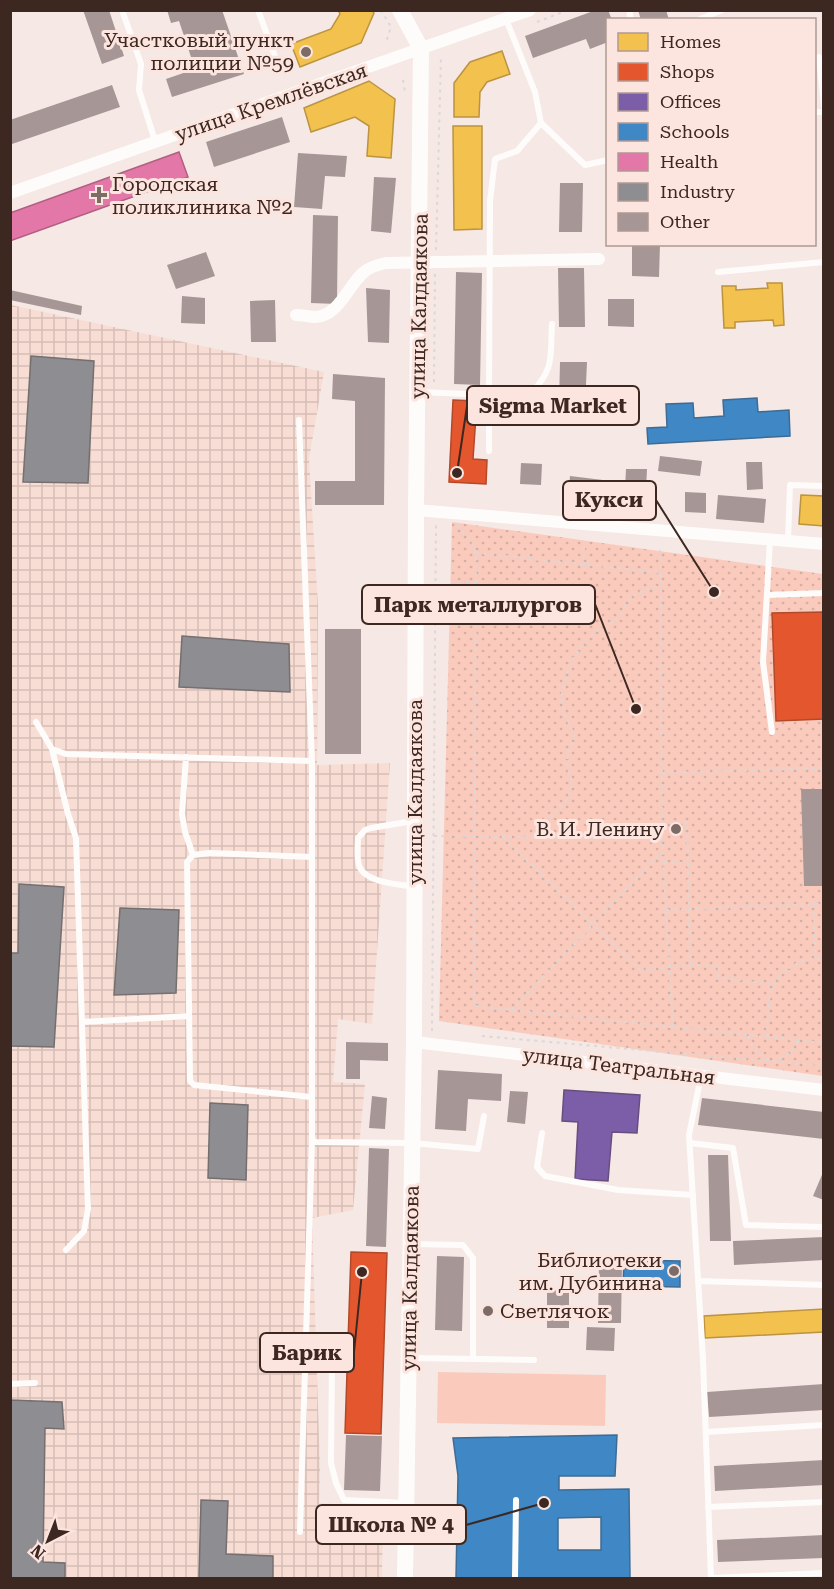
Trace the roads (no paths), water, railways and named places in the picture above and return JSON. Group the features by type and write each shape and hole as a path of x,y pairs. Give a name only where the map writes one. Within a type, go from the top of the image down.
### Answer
{"street":[{"name":"улица Калдаякова","path":"400,10 422,50 428,262 426,393 416,510 414,1042 405,1578"},
{"name":"улица Кремлёвская","path":"10,192 516,17"},
{"path":"296,315 317,317 328,313 337,306 359,276 372,267 386,263 599,259"},
{"path":"416,510 824,544"},
{"name":"улица Театральная","path":"414,1042 824,1089"}],"lane":[{"path":"122,10 141,64 139,90 155,142"},
{"path":"258,10 280,70"},
{"path":"703,18 722,10"},
{"path":"516,17 541,123 585,165 606,160"},
{"path":"819,57 824,106"},
{"path":"489,451 490,201 495,159 516,151 541,123"},
{"path":"718,272 824,262"},
{"path":"426,393 489,396 532,392 544,379 549,367 552,324"},
{"path":"299,420 312,761 312,1140 300,1532"},
{"path":"788,541 790,485 824,486"},
{"path":"770,539 763,662 772,732"},
{"path":"767,595 824,593"},
{"path":"36,722 52,749 76,838 88,1209 84,1231 66,1250"},
{"path":"52,749 66,754 312,761"},
{"path":"186,757 182,814 193,855"},
{"path":"415,821 365,830 358,838 358,860 359,867 371,878 415,887"},
{"path":"311,1097 192,1083 187,862 193,855 209,853 312,857"},
{"path":"82,1022 189,1016"},
{"path":"701,1076 689,1135 706,1432 711,1578 824,1573"},
{"path":"312,1140 412,1143 477,1149 484,1116"},
{"path":"542,1132 537,1167 544,1176 618,1190 693,1195"},
{"path":"690,1143 733,1148 746,1225 824,1227"},
{"path":"411,1244 463,1245 473,1258 473,1359"},
{"path":"698,1281 824,1286"},
{"path":"332,1358 331,1463 336,1483 344,1500 407,1503"},
{"path":"409,1358 534,1360"},
{"path":"10,1384 35,1383"},
{"path":"706,1432 824,1425"},
{"path":"515,1578 516,1500"},
{"path":"708,1507 824,1502"}],"place":[{"name":"Участковый пункт полиции №59","path":"306,52"},
{"name":"Городская поликлиника №2","path":"99,195"},
{"name":"Sigma Market","path":"457,473"},
{"name":"Кукси","path":"714,592"},
{"name":"Парк металлургов","path":"636,709"},
{"name":"В. И. Ленину","path":"676,829"},
{"name":"Библиотеки им. Дубинина","path":"674,1271"},
{"name":"Барик","path":"362,1272"},
{"name":"Светлячок","path":"488,1311"},
{"name":"Школа № 4","path":"544,1503"}]}
